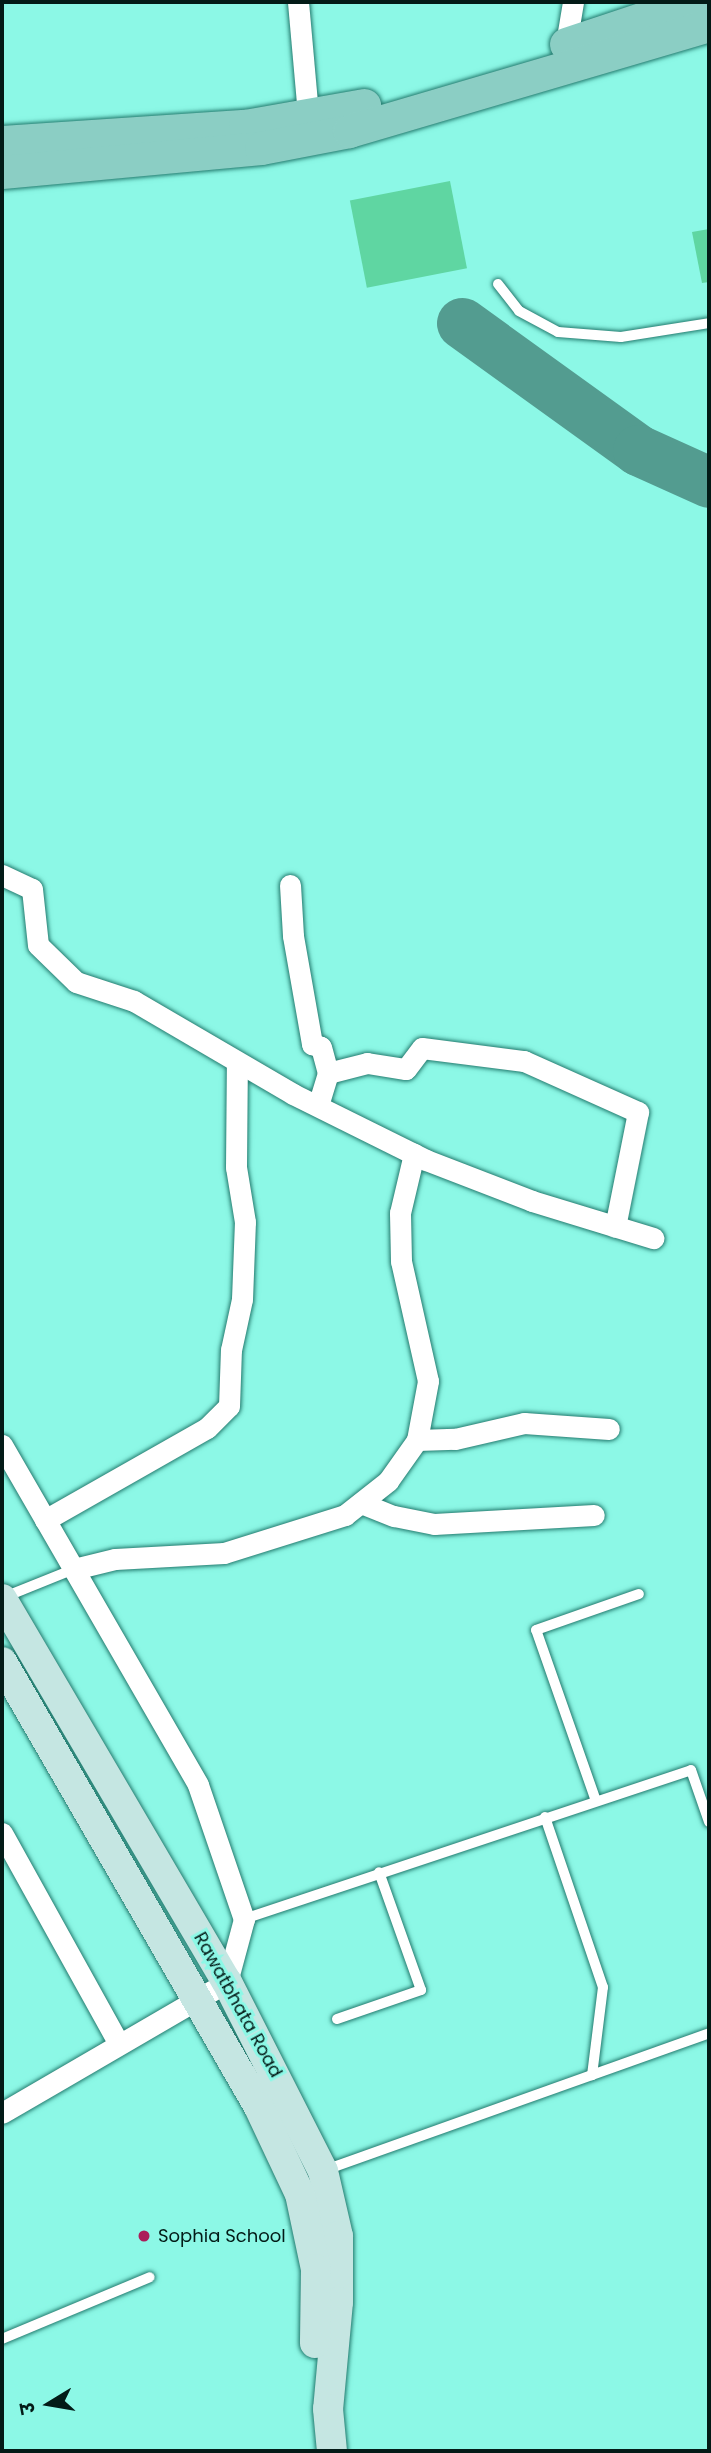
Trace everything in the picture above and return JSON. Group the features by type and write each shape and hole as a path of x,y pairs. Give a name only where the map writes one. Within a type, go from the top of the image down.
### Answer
{"main road":[{"path":"2,142 245,125 414,95 692,2"},
{"path":"2,172 261,148 349,131 709,25"},
{"name":"Rawatbhata Road","path":"2,1599 227,1982 323,2171 338,2236 338,2302 328,2409 332,2451"},
{"name":"Rawatbhata Road","path":"2,1662 259,2108 300,2194 316,2269 317,2314 310,2398 315,2451"}],"street":[{"path":"298,2 308,114"},
{"path":"566,44 573,2"},
{"path":"2,875 33,889 38,945 76,982 134,1001 237,1062 414,1154 532,1201 653,1238"},
{"path":"290,885 293,936 312,1044 321,1047 328,1073 318,1106"},
{"path":"328,1073 367,1063 406,1069 422,1048 435,1049 524,1061 638,1112 615,1227"},
{"path":"46,1520 207,1428 229,1406 231,1350 242,1299 244,1222 236,1167 237,1062"},
{"path":"75,1569 115,1559 224,1553 345,1515 388,1481 417,1440 428,1381 401,1249 400,1213 414,1154"},
{"path":"417,1440 455,1440 524,1423 609,1429"},
{"path":"2,1445 198,1785 244,1919 227,1982 198,2002 118,2042 2,2113"},
{"path":"361,1503 394,1516 434,1524 594,1515"},
{"path":"2,1833 118,2042"}],"lane":[{"path":"498,284 519,311 558,332 621,337 709,323"},
{"path":"2,1599 75,1569"},
{"path":"596,1801 536,1630 639,1594"},
{"path":"244,1919 691,1770 709,1822"},
{"path":"545,1818 603,1987 592,2074"},
{"path":"337,2019 421,1990 379,1872"},
{"path":"323,2171 709,2033"},
{"path":"2,2339 150,2277"}],"building":[{"path":"450,181 467,268 367,288 350,200"},
{"path":"709,229 709,282 702,283 692,232"}],"taxiway":[{"path":"462,323 638,450 709,482"}],"place":[{"name":"Sophia School","path":"144,2236"}]}
